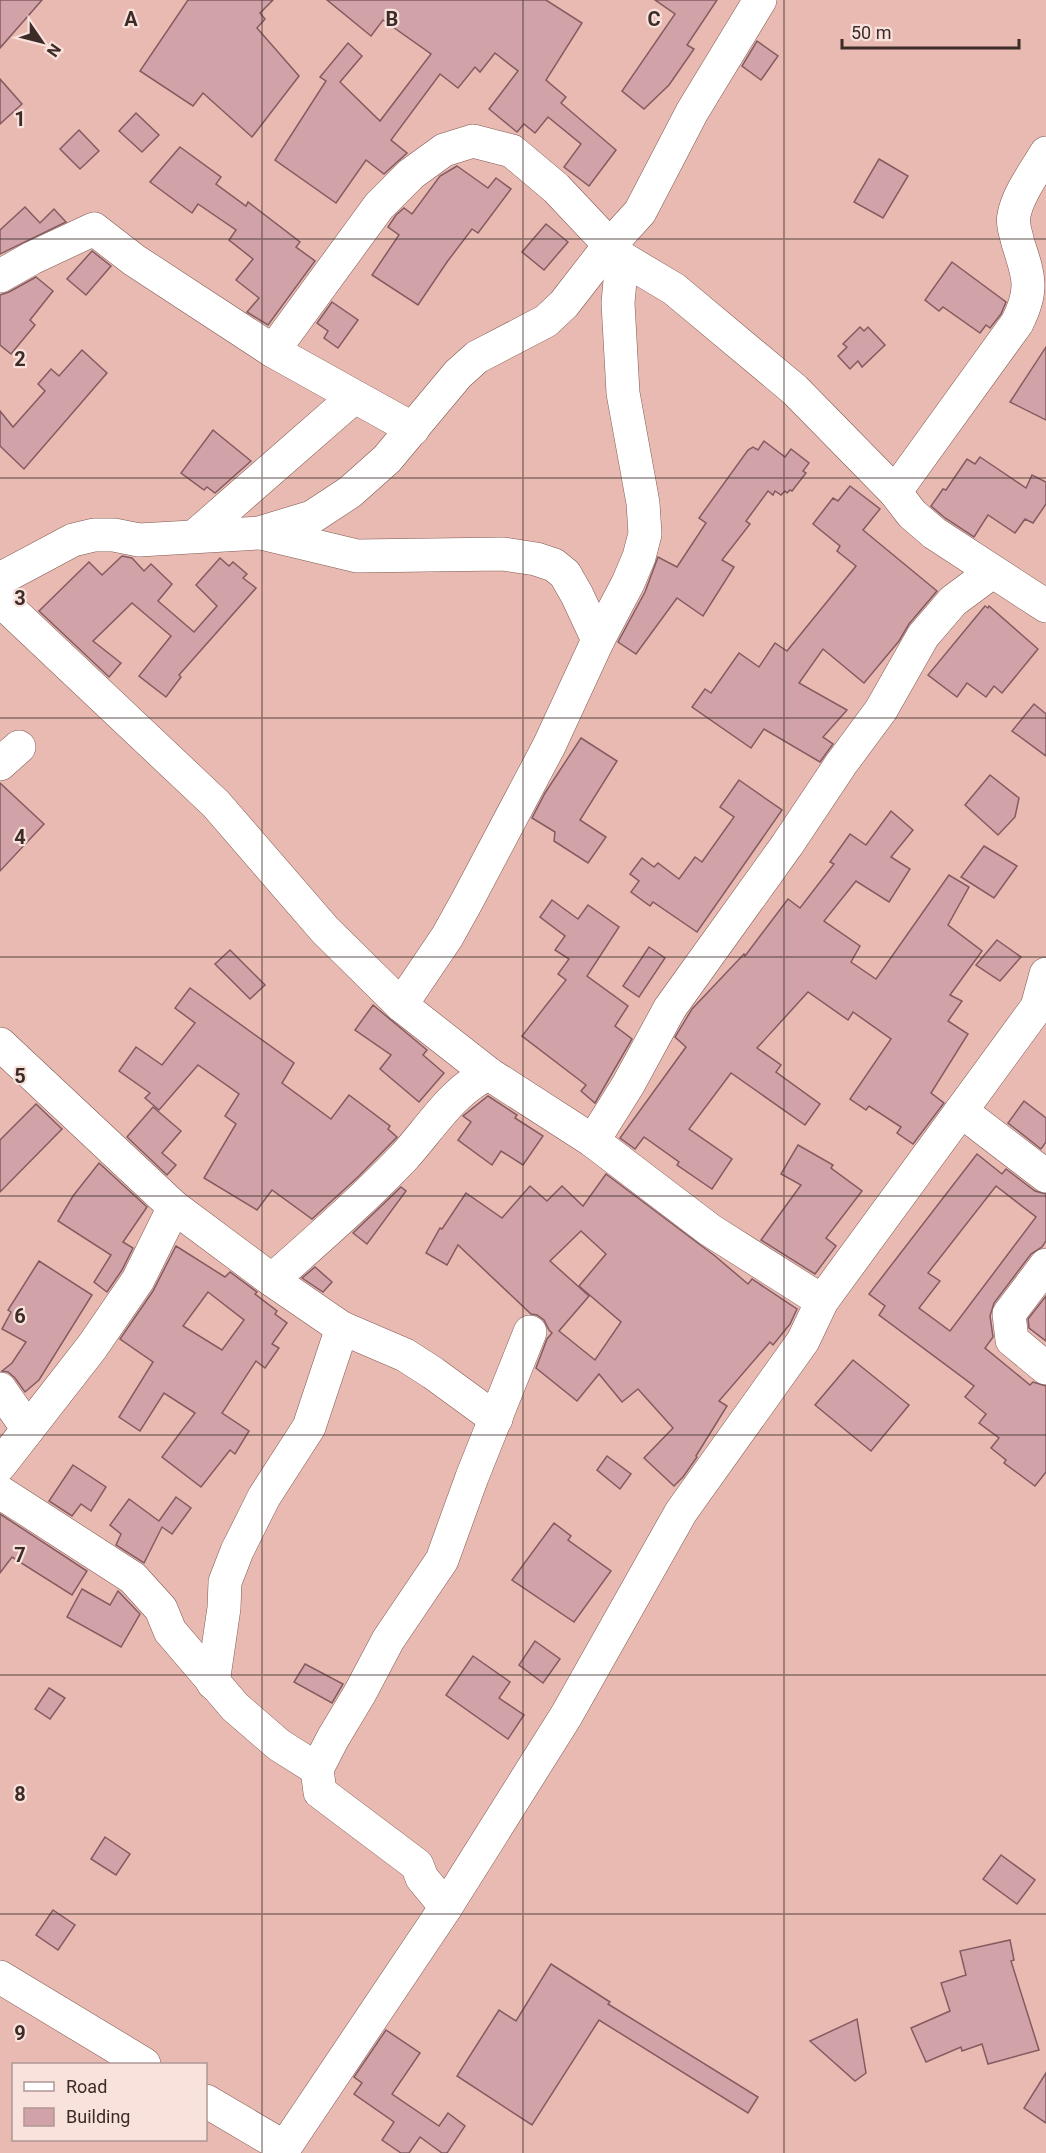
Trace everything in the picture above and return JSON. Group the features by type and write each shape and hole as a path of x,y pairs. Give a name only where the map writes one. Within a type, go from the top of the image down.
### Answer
{"street":[{"path":"0,579 73,540 114,535 139,540 259,533 312,518 350,492 387,459 458,374 477,357 520,336 552,316 616,252 640,212 692,112 760,0"},
{"path":"273,351 379,206 411,174 444,150 473,141 512,151 556,188 616,252 674,289 795,390 895,492 912,514 933,533 1046,606"},
{"path":"895,492 1017,323 1025,307 1029,294 1026,267 1013,223 1014,214 1046,153"},
{"path":"0,276 94,229 134,260 273,351 413,429"},
{"path":"401,1005 447,937 467,901 549,746 639,557 645,534 644,503 623,393 616,252"},
{"path":"195,536 354,397"},
{"path":"259,533 357,556 503,554 536,559 554,565 565,574 598,640"},
{"path":"593,1141 628,1085 670,1008 881,710 923,636 953,602 992,572"},
{"path":"0,600 216,804 326,930 401,1005 489,1074 593,1141 710,1230 822,1301"},
{"path":"207,2102 282,2150 446,1907 566,1716 681,1512 803,1341 822,1301 961,1111 1041,1010 1046,974"},
{"path":"0,1044 174,1207 272,1280 342,1328 405,1355 496,1419"},
{"path":"272,1280 404,1157 451,1103 476,1079 489,1074"},
{"path":"961,1111 1046,1176"},
{"path":"0,1465 92,1347 138,1280 174,1207"},
{"path":"1046,1265 1009,1314 1012,1340 1046,1368"},
{"path":"213,1683 224,1608 225,1582 237,1551 264,1497 309,1427 342,1328"},
{"path":"446,1907 422,1878 417,1865 320,1792 317,1770 388,1640 442,1560 472,1477 530,1332"},
{"path":"0,1389 28,1429"},
{"path":"0,1492 133,1578 161,1609 170,1631 235,1707 265,1734 317,1770"},
{"path":"0,1977 142,2063"}],"building":[{"path":"0,0 42,0 0,48"},
{"path":"188,0 273,0 260,13 265,19 257,28 299,76 252,137 203,93 193,106 140,71"},
{"path":"327,0 546,0 582,23 546,80 566,97 561,103 616,150 589,186 564,167 581,144 548,117 535,133 524,124 517,132 489,109 518,71 495,53 480,72 475,67 458,88 440,74 391,140 407,153 384,174 366,160 336,203 275,160 326,81 320,77 348,43 362,56 340,82 380,121 431,54 383,20 371,36"},
{"path":"655,0 717,0 687,45 694,49 669,85 644,109 622,91 675,14"},
{"path":"757,41 778,56 761,80 742,66"},
{"path":"0,79 22,104 0,124"},
{"path":"136,113 159,135 142,152 119,131"},
{"path":"79,130 99,151 80,169 60,149"},
{"path":"180,147 221,177 216,184 246,206 248,202 300,242 296,247 315,261 268,325 247,312 259,298 236,280 253,259 229,240 236,230 198,204 192,213 150,182"},
{"path":"879,159 908,176 883,218 854,202"},
{"path":"457,166 488,188 496,178 511,189 478,233 472,229 418,305 372,275 399,235 388,227 396,215 404,208 412,214 440,176"},
{"path":"25,207 40,223 54,209 66,222 0,254 0,230"},
{"path":"546,224 568,242 544,270 522,252"},
{"path":"92,251 111,266 86,295 67,279"},
{"path":"952,262 1006,302 1001,314 990,328 986,325 980,333 943,307 939,311 925,300"},
{"path":"36,277 53,291 30,320 35,325 11,354 0,345 0,295"},
{"path":"332,302 358,320 338,348 324,338 328,331 317,323"},
{"path":"860,327 864,331 868,327 885,345 862,367 858,361 850,369 838,356 847,347 843,344"},
{"path":"1046,347 1046,420 1010,402"},
{"path":"82,350 107,373 24,469 0,446 0,411 13,427 45,391 38,384 51,369 59,376"},
{"path":"213,430 251,461 215,493 207,487 204,490 181,473"},
{"path":"764,441 785,457 791,449 809,463 803,471 806,473 792,491 787,493 785,491 781,495 775,491 773,495 768,491 746,521 750,524 722,560 734,567 703,616 677,598 636,654 618,642 645,592 658,557 677,567 706,523 699,518 748,450 753,447 758,450"},
{"path":"980,457 1026,488 1032,475 1046,482 1046,504 1033,523 1025,519 1015,533 988,515 974,537 931,506 943,489 946,490 967,459 975,464"},
{"path":"850,486 880,509 863,530 937,591 864,683 823,649 799,683 847,710 823,737 833,744 820,762 764,729 751,748 692,707 705,689 711,693 739,653 759,667 775,643 787,651 856,566 837,551 840,546 813,524 833,498 838,501"},
{"path":"122,556 132,558 144,571 151,564 172,584 158,601 194,632 217,606 196,585 220,558 229,566 233,562 247,574 243,578 256,588 179,675 181,677 166,697 139,676 171,636 132,603 93,641 121,663 109,677 39,611 89,562 102,575"},
{"path":"985,606 988,608 989,606 1038,649 1002,693 994,686 986,697 967,683 957,697 928,675"},
{"path":"1034,704 1046,714 1046,756 1012,731"},
{"path":"581,738 617,761 580,820 606,837 588,863 554,841 555,832 532,818 545,793"},
{"path":"990,775 1019,798 1015,817 998,835 965,805"},
{"path":"739,780 782,810 697,932 653,902 650,906 631,892 639,881 630,874 642,858 654,867 658,863 679,879 695,857 702,862 734,817 720,807"},
{"path":"0,783 44,824 0,871"},
{"path":"891,811 913,830 891,857 910,869 889,902 856,881 824,921 860,946 851,962 876,979 949,875 969,887 948,925 982,951 950,995 962,1001 948,1021 968,1034 931,1093 944,1103 913,1144 897,1133 901,1127 869,1106 866,1110 850,1099 891,1039 853,1012 848,1020 808,992 757,1048 781,1065 776,1072 820,1104 805,1125 731,1073 689,1129 732,1159 712,1189 677,1165 679,1162 644,1137 635,1149 620,1138 686,1047 675,1037 692,1009 744,954 745,956 788,899 800,908 834,864 830,862 850,834 866,845"},
{"path":"984,846 1017,866 994,898 961,877"},
{"path":"552,900 578,919 588,905 619,927 587,976 628,1006 615,1026 632,1039 595,1103 581,1091 586,1085 522,1036 566,980 558,974 569,959 555,950 565,936 540,917"},
{"path":"997,940 1021,957 1000,981 976,965"},
{"path":"649,947 665,958 639,997 623,986"},
{"path":"230,950 265,985 250,999 215,964"},
{"path":"190,988 294,1063 282,1083 331,1119 349,1095 390,1126 388,1129 397,1137 312,1219 272,1190 257,1210 204,1178 236,1124 225,1116 239,1094 198,1065 159,1110 145,1098 150,1093 119,1071 136,1047 162,1065 195,1023 175,1008"},
{"path":"373,1005 427,1050 423,1055 444,1073 419,1102 380,1069 391,1055 355,1030"},
{"path":"488,1096 517,1115 515,1118 543,1136 523,1165 501,1151 492,1165 458,1140 471,1122 463,1116"},
{"path":"1024,1101 1046,1118 1046,1142 1041,1149 1008,1123"},
{"path":"36,1104 62,1129 0,1192 0,1140"},
{"path":"153,1107 181,1131 162,1153 176,1165 167,1175 127,1137"},
{"path":"798,1145 833,1165 831,1168 862,1191 826,1238 836,1246 815,1274 761,1240 801,1185 781,1174"},
{"path":"977,1154 1002,1174 1006,1169 1035,1191 1046,1194 1046,1241 1042,1247 1031,1254 994,1303 990,1316 993,1337 985,1348 1030,1385 1033,1382 1046,1386 1046,1472 1035,1486 1004,1463 1006,1460 991,1448 999,1438 979,1423 986,1414 965,1397 974,1386 879,1315 885,1306 869,1294","holes":["996,1186 1036,1217 950,1331 919,1308 940,1281 928,1273"]},
{"path":"99,1163 147,1207 123,1242 133,1248 107,1292 94,1282 111,1255 58,1221 73,1196"},
{"path":"606,1174 715,1256 748,1284 752,1279 797,1309 790,1324 773,1345 770,1342 719,1401 727,1406 697,1457 674,1486 644,1458 673,1428 638,1389 622,1402 599,1374 577,1401 536,1368 547,1339 552,1333 544,1320 531,1314 458,1245 447,1265 426,1253 440,1228 442,1229 466,1193 502,1218 530,1186 547,1201 562,1186 583,1206","holes":["581,1231 606,1254 579,1286 621,1322 595,1360 559,1331 589,1296 550,1261"]},
{"path":"401,1187 406,1191 367,1244 353,1233"},
{"path":"176,1246 225,1277 230,1272 257,1292 255,1294 277,1311 275,1314 287,1323 272,1344 279,1348 265,1368 256,1361 222,1413 249,1431 235,1454 230,1450 201,1487 162,1457 195,1413 164,1393 140,1431 119,1417 153,1362 120,1339 153,1291","holes":["208,1292 244,1320 222,1350 183,1326"]},
{"path":"39,1261 92,1295 39,1380 25,1392 15,1378 8,1372 2,1371 12,1363 26,1342 2,1329 11,1312 8,1310"},
{"path":"315,1267 332,1282 323,1292 302,1278"},
{"path":"1046,1296 1046,1341 1029,1328 1028,1319"},
{"path":"853,1360 909,1405 871,1451 815,1405"},
{"path":"607,1456 631,1474 620,1489 597,1470"},
{"path":"73,1465 106,1487 91,1511 81,1504 72,1516 49,1501"},
{"path":"176,1497 191,1508 172,1534 162,1527 144,1563 116,1545 121,1534 110,1525 129,1499 159,1521"},
{"path":"0,1514 87,1571 72,1595 12,1557 0,1573"},
{"path":"554,1523 571,1536 568,1540 611,1571 574,1622 512,1580"},
{"path":"82,1589 110,1605 118,1591 140,1614 121,1647 67,1617"},
{"path":"535,1641 560,1659 543,1683 519,1665"},
{"path":"473,1656 510,1682 499,1698 524,1715 508,1739 446,1695"},
{"path":"305,1664 343,1684 332,1703 294,1682"},
{"path":"49,1688 65,1698 50,1719 35,1709"},
{"path":"105,1837 130,1854 116,1875 91,1859"},
{"path":"1001,1855 1035,1880 1017,1904 983,1879"},
{"path":"53,1910 75,1925 58,1950 36,1935"},
{"path":"1010,1940 1014,1960 1011,1961 1039,2050 988,2064 982,2044 962,2051 961,2047 926,2062 911,2028 950,2011 941,1983 966,1975 960,1951"},
{"path":"551,1964 610,2002 608,2004 758,2097 748,2113 599,2020 532,2125 457,2076 499,2010 516,2021"},
{"path":"857,2019 866,2073 855,2081 810,2041"},
{"path":"386,2030 420,2053 392,2094 439,2126 448,2113 465,2126 447,2153 442,2153 420,2137 409,2153 401,2153 382,2140 394,2122 354,2094 362,2083 354,2077"},
{"path":"1046,2073 1046,2123 1024,2108"}]}
